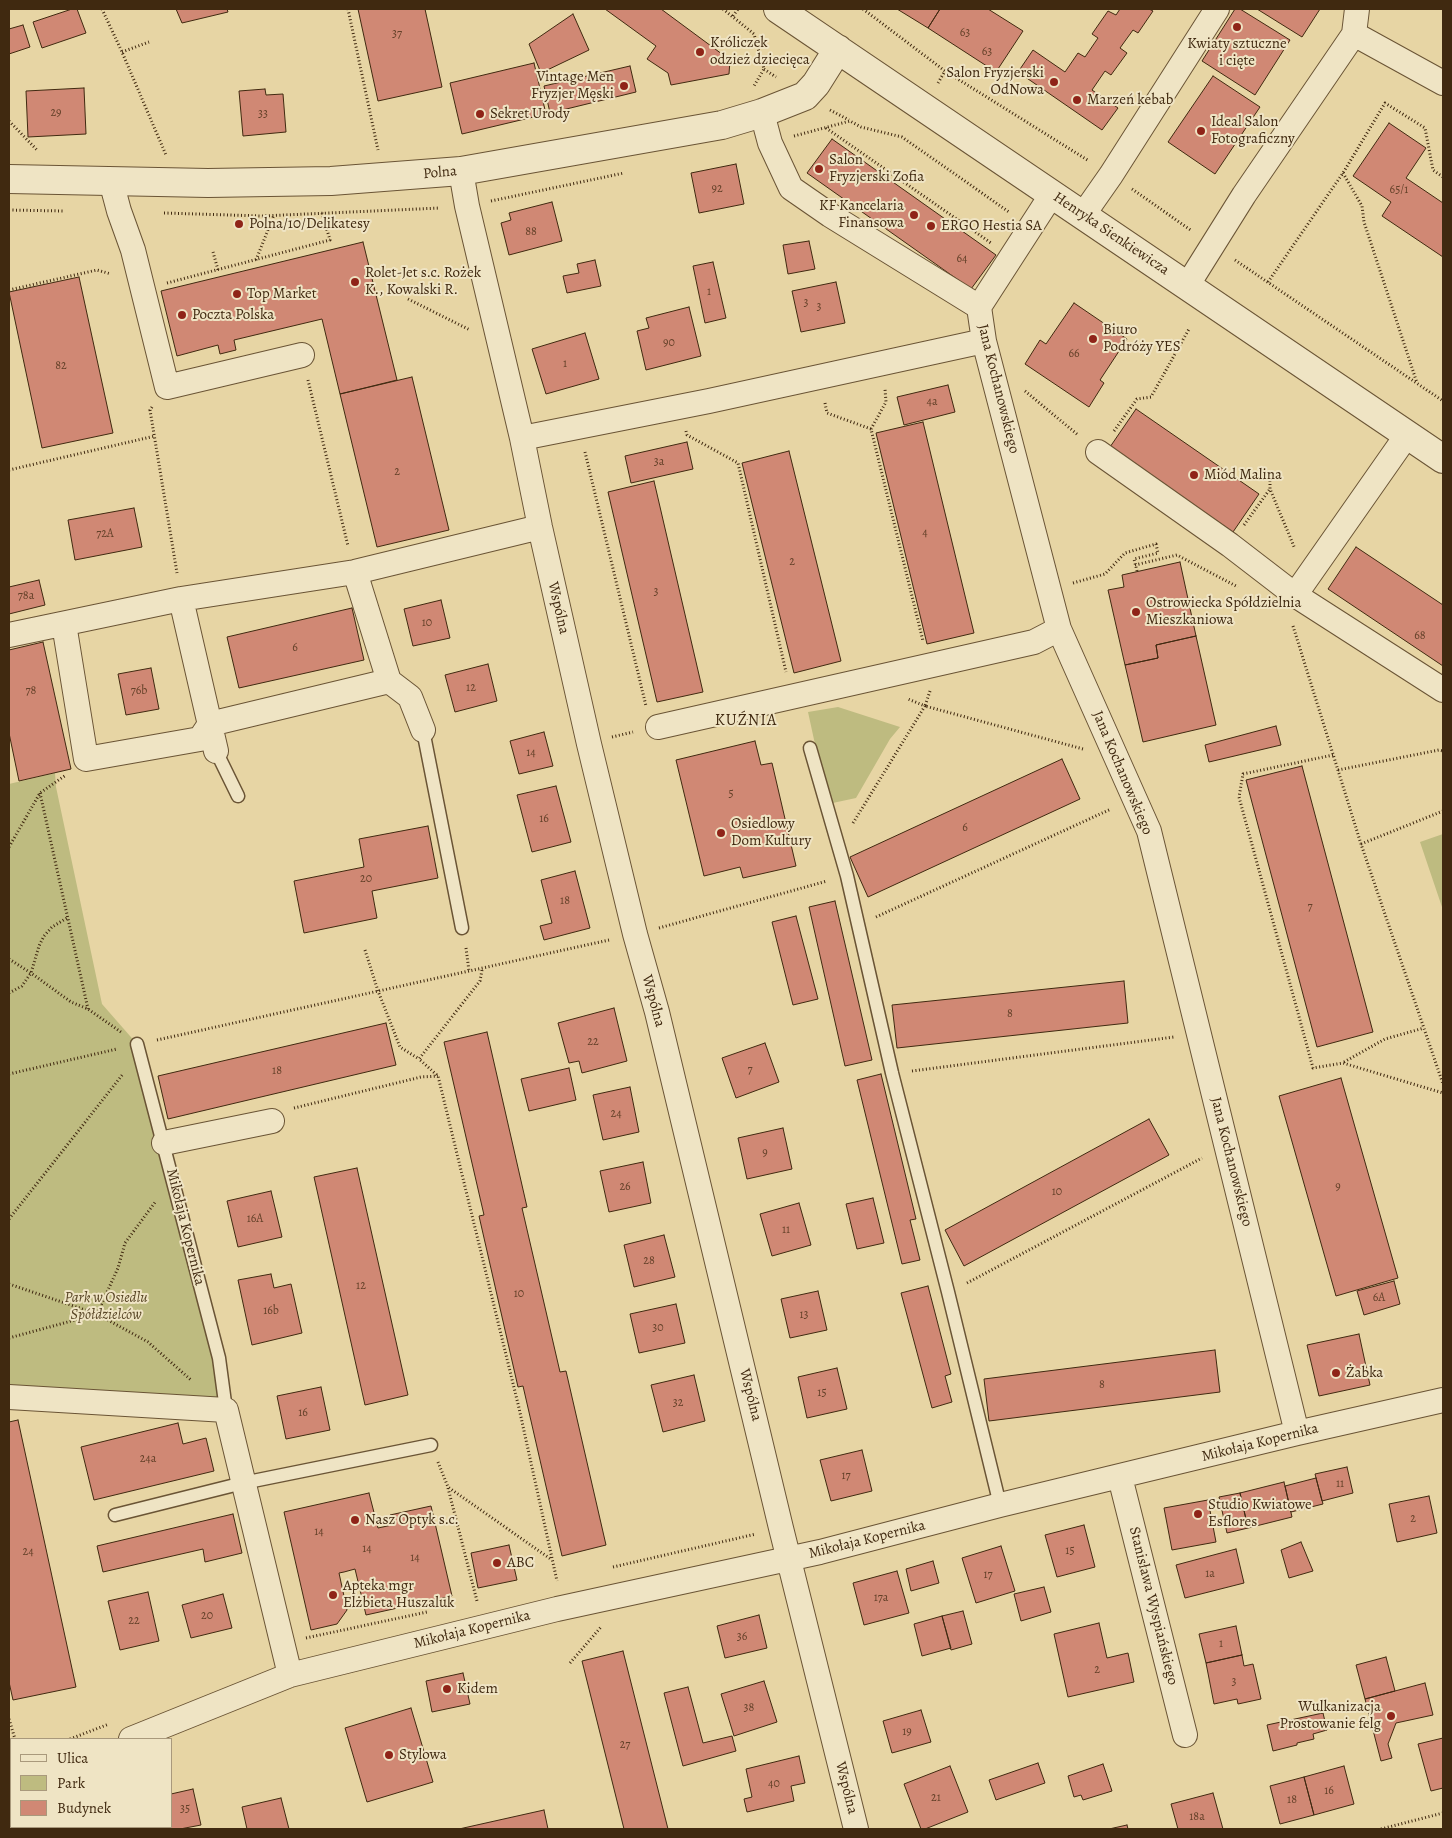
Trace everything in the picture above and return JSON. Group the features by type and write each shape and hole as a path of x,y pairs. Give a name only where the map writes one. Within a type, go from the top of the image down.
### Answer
{"street":[{"path":"1083,215 1217,9"},
{"path":"1187,286 1244,195 1354,34 1357,9"},
{"name":"Henryka Sienkiewicza","path":"784,10 838,49 1443,459"},
{"path":"1354,34 1443,83"},
{"name":"Polna","path":"9,179 208,183 331,181 460,171 722,125 756,102 805,96 816,84 838,49"},
{"path":"756,102 770,143 791,188 830,215 979,307"},
{"name":"Wspólna","path":"460,171 522,438 589,744 635,934 657,1012 856,1829"},
{"path":"110,181 141,283 167,387 302,355"},
{"name":"Jana Kochanowskiego","path":"1052,194 979,307 986,351 1059,629 1149,831 1297,1433"},
{"path":"522,438 882,363 986,351"},
{"path":"1295,595 1407,435"},
{"path":"1098,452 1230,545 1295,595 1443,690"},
{"path":"9,635 181,599 355,572 540,527"},
{"path":"355,572 389,681 410,697 423,730"},
{"path":"181,599 216,752"},
{"path":"64,624 86,759 200,739 210,724 389,681"},
{"path":"664,726 1034,642 1059,629"},
{"path":"164,1143 272,1121"},
{"path":"9,1397 226,1410"},
{"name":"Mikołaja Kopernika","path":"134,1738 290,1676 557,1609 789,1559 1297,1433 1443,1400"},
{"name":"Mikołaja Kopernika","path":"226,1410 290,1676"},
{"name":"Stanisława Wyspiańskiego","path":"1120,1477 1185,1735"}],"lane":[{"path":"423,730 462,928"},
{"path":"810,748 847,876 892,1074 1000,1506"},
{"path":"216,752 238,796"},
{"name":"Mikołaja Kopernika","path":"137,1044 219,1358 226,1410"},
{"path":"115,1515 243,1484 431,1445"}],"path":[{"path":"102,9 166,156"},
{"path":"348,9 380,158"},
{"path":"723,9 754,34 764,69 756,102"},
{"path":"733,16 738,9"},
{"path":"863,9 945,71"},
{"path":"122,52 149,42"},
{"path":"1268,282 1342,173 1385,103 1425,128 1433,170 1443,177"},
{"path":"9,121 44,157"},
{"path":"1012,256 826,128 850,121 861,127 902,137 1031,226"},
{"path":"157,156 174,156"},
{"path":"1342,173 1362,206 1364,222 1417,383"},
{"path":"9,290 97,270 141,283 218,270 330,240 322,213"},
{"path":"256,260 274,215"},
{"path":"213,252 218,270"},
{"path":"408,299 475,332"},
{"path":"986,351 1098,452 1136,398 1151,397 1189,329"},
{"path":"302,355 355,572"},
{"path":"882,363 886,402 871,429 929,666"},
{"path":"820,377 827,414 871,429"},
{"path":"167,387 150,410 181,599"},
{"path":"681,406 687,435 738,463 791,697"},
{"path":"579,427 648,714 664,726"},
{"path":"9,470 155,436"},
{"path":"1270,477 1270,489 1302,565 1289,613 1361,844 1443,1084"},
{"path":"1230,545 1270,489"},
{"path":"1048,589 1105,574 1125,553 1156,544 1158,553 1134,559 1137,571"},
{"path":"1136,565 1177,554 1243,589"},
{"path":"866,680 925,706 1085,750 1080,741"},
{"path":"838,847 925,706"},
{"path":"589,744 601,739 664,726"},
{"path":"1338,770 1439,750 1443,751"},
{"path":"1333,755 1243,774 1239,797 1313,1068 1343,1062 1385,1039 1424,1028"},
{"path":"9,847 40,793 72,772 86,759"},
{"path":"40,793 88,1009"},
{"path":"858,926 1135,798"},
{"path":"1105,802 1112,818"},
{"path":"1361,844 1443,811"},
{"path":"9,1074 635,934 847,876"},
{"path":"9,994 22,986 31,973 44,936 52,927 67,918"},
{"path":"365,950 378,991 400,1047 419,1059 438,1076 519,1408 557,1581"},
{"path":"9,959 71,1002 88,1009 137,1044"},
{"path":"419,1059 480,981 482,969"},
{"path":"892,1074 1175,1037 1173,1028"},
{"path":"9,1219 121,1079 137,1044"},
{"path":"1343,1062 1443,1093"},
{"path":"272,1121 290,1109 421,1077 438,1076"},
{"path":"948,1292 1226,1144"},
{"path":"97,1314 118,1268 126,1243 173,1178"},
{"path":"9,1284 97,1314 148,1342 192,1381"},
{"path":"9,1338 97,1314"},
{"path":"431,1445 448,1487 477,1600"},
{"path":"448,1487 552,1560"},
{"path":"570,1663 604,1624"},
{"path":"9,1719 15,1738"},
{"path":"1381,1829 1443,1813"}],"green space":[{"path":"838,707 900,727 890,739 856,798 828,804 808,712"},
{"name":"Park w Osiedlu Spółdzielców","path":"55,773 56,787 102,1004 137,1044 226,1410 9,1397 9,784"},
{"path":"1443,834 1443,910 1420,842"}],"building":[{"path":"77,9 86,33 42,48 33,22"},
{"path":"176,9 227,9 228,12 182,23"},
{"path":"358,9 425,9 442,87 378,101"},
{"path":"605,9 661,9 730,60 729,74 671,85 668,73 647,59 656,46"},
{"path":"897,9 940,9 928,28"},
{"path":"940,9 988,9 1023,31 996,72 928,28"},
{"path":"1120,9 1149,9 1153,11 1138,33 1133,30 1120,48 1127,53 1111,75 1105,71 1092,90 1118,108 1102,130 1018,72 1033,50 1065,72 1078,53 1085,57 1098,38 1092,34 1108,11 1116,15"},
{"path":"1235,9 1240,9 1290,40 1255,95 1202,61"},
{"path":"1257,9 1320,9 1302,37"},
{"path":"573,14 589,50 541,73 529,44"},
{"path":"23,25 30,47 9,54 9,29"},
{"path":"534,63 546,114 462,134 450,83"},
{"path":"630,66 636,92 550,113 544,86"},
{"path":"1213,76 1260,107 1215,174 1168,142"},
{"path":"84,88 86,134 28,137 26,91"},
{"path":"265,89 266,95 283,94 286,132 243,136 239,91"},
{"path":"1389,123 1426,148 1406,178 1443,203 1443,257 1382,216 1391,202 1353,176"},
{"path":"832,139 996,255 971,289 807,173"},
{"path":"736,164 744,204 699,213 691,173"},
{"path":"552,202 562,241 509,255 501,223 511,220 509,213"},
{"path":"809,241 815,269 788,274 783,245"},
{"path":"363,242 397,380 340,394 322,319 234,340 236,350 220,354 218,345 177,356 161,291"},
{"path":"595,260 601,286 567,293 563,276 579,273 577,264"},
{"path":"713,262 726,318 705,323 693,266"},
{"path":"79,277 113,433 42,448 9,292"},
{"path":"836,282 845,323 801,332 792,291"},
{"path":"1074,303 1127,339 1100,380 1104,383 1089,407 1025,364 1040,340 1046,344"},
{"path":"689,307 701,356 646,370 637,331 649,328 646,318"},
{"path":"585,333 599,379 546,394 532,349"},
{"path":"412,377 449,530 377,547 340,394"},
{"path":"948,385 955,412 904,425 897,397"},
{"path":"1136,409 1259,494 1233,532 1110,447"},
{"path":"923,422 974,633 927,644 876,433"},
{"path":"687,442 693,469 631,483 625,456"},
{"path":"789,451 841,661 794,673 742,463"},
{"path":"654,481 703,692 657,702 608,492"},
{"path":"134,508 142,547 75,560 68,520"},
{"path":"1356,547 1443,605 1443,666 1328,589"},
{"path":"1180,562 1196,636 1156,645 1158,658 1125,665 1108,590 1124,587 1122,575"},
{"path":"39,580 45,605 9,614 9,587"},
{"path":"441,600 450,638 413,646 404,609"},
{"path":"352,608 364,660 239,688 227,637"},
{"path":"1196,636 1216,725 1143,742 1125,665 1158,658 1156,645"},
{"path":"43,642 71,769 19,781 9,733 9,650"},
{"path":"488,664 497,701 455,712 445,675"},
{"path":"151,668 159,709 126,715 118,674"},
{"path":"1276,726 1281,745 1209,762 1205,745"},
{"path":"544,732 553,766 519,774 510,741"},
{"path":"755,741 761,765 772,763 796,866 743,878 740,867 704,876 676,760"},
{"path":"1062,759 1080,799 868,897 850,857"},
{"path":"1302,766 1373,1032 1317,1047 1246,780"},
{"path":"556,786 571,842 532,852 517,795"},
{"path":"428,826 438,878 372,891 377,918 304,933 294,881 364,867 359,839"},
{"path":"575,871 590,928 544,940 540,926 552,923 541,880"},
{"path":"835,901 872,1060 845,1066 809,907"},
{"path":"796,916 818,999 793,1005 772,922"},
{"path":"1124,981 1128,1023 897,1048 892,1005"},
{"path":"614,1008 627,1061 582,1073 579,1061 569,1063 558,1023"},
{"path":"386,1023 396,1065 168,1119 158,1076"},
{"path":"487,1032 527,1207 522,1208 560,1372 566,1371 606,1545 562,1556 523,1386 518,1387 479,1216 484,1215 444,1042"},
{"path":"765,1043 779,1082 736,1098 722,1058"},
{"path":"569,1068 576,1100 529,1111 521,1079"},
{"path":"881,1074 916,1219 910,1220 920,1260 902,1264 857,1080"},
{"path":"1341,1078 1398,1278 1336,1296 1279,1096"},
{"path":"630,1087 639,1132 603,1140 593,1095"},
{"path":"1149,1119 1169,1155 964,1266 945,1230"},
{"path":"783,1128 792,1169 747,1179 738,1138"},
{"path":"643,1162 651,1203 609,1212 600,1171"},
{"path":"357,1168 408,1395 365,1405 314,1177"},
{"path":"271,1191 282,1237 238,1247 227,1201"},
{"path":"873,1198 884,1243 857,1249 846,1204"},
{"path":"799,1203 811,1245 772,1256 760,1214"},
{"path":"664,1235 675,1277 634,1287 624,1245"},
{"path":"271,1274 274,1288 291,1284 302,1333 252,1345 238,1280"},
{"path":"1394,1281 1400,1304 1364,1315 1357,1291"},
{"path":"928,1286 951,1374 945,1376 952,1402 932,1408 901,1293"},
{"path":"818,1291 827,1330 790,1338 781,1299"},
{"path":"676,1304 685,1343 639,1353 630,1314"},
{"path":"1359,1334 1370,1385 1319,1396 1307,1345"},
{"path":"1215,1350 1220,1392 989,1421 984,1379"},
{"path":"837,1368 847,1409 807,1418 798,1377"},
{"path":"694,1375 705,1421 663,1432 651,1385"},
{"path":"321,1387 330,1430 286,1439 277,1396"},
{"path":"18,1420 76,1687 13,1700 9,1682 9,1422"},
{"path":"178,1423 183,1444 206,1438 214,1471 94,1500 81,1447"},
{"path":"862,1450 872,1491 831,1501 820,1460"},
{"path":"1347,1467 1353,1493 1322,1501 1315,1474"},
{"path":"1316,1478 1323,1504 1291,1512 1285,1486"},
{"path":"1284,1482 1292,1517 1248,1528 1240,1493"},
{"path":"369,1493 378,1528 392,1525 390,1515 431,1506 452,1596 366,1615 355,1569 339,1573 347,1610 337,1624 311,1630 284,1512"},
{"path":"1240,1493 1248,1528 1227,1533 1219,1497"},
{"path":"1429,1496 1437,1533 1397,1542 1389,1504"},
{"path":"1208,1500 1216,1542 1172,1550 1164,1508"},
{"path":"233,1514 242,1553 205,1562 203,1549 103,1572 97,1546"},
{"path":"1084,1525 1095,1567 1057,1577 1045,1535"},
{"path":"1301,1542 1313,1571 1289,1578 1281,1550"},
{"path":"509,1545 517,1580 478,1588 471,1553"},
{"path":"1001,1546 1015,1591 976,1603 962,1558"},
{"path":"1236,1549 1244,1583 1185,1598 1176,1565"},
{"path":"933,1561 939,1583 911,1591 906,1569"},
{"path":"897,1571 909,1613 864,1625 853,1583"},
{"path":"1044,1587 1051,1612 1021,1621 1014,1594"},
{"path":"148,1592 159,1641 120,1650 108,1601"},
{"path":"223,1594 232,1628 191,1638 182,1605"},
{"path":"963,1611 972,1644 951,1650 942,1616"},
{"path":"759,1615 767,1648 725,1658 717,1626"},
{"path":"942,1616 951,1648 922,1656 914,1624"},
{"path":"1099,1623 1107,1658 1128,1653 1134,1682 1068,1697 1054,1634"},
{"path":"1236,1626 1242,1655 1206,1663 1199,1634"},
{"path":"623,1651 668,1829 624,1829 582,1661"},
{"path":"1242,1655 1244,1666 1253,1664 1261,1699 1238,1704 1237,1699 1214,1704 1206,1663"},
{"path":"1386,1657 1395,1691 1365,1699 1356,1665"},
{"path":"463,1673 470,1704 432,1712 426,1681"},
{"path":"764,1681 777,1722 734,1736 721,1694"},
{"path":"1425,1683 1433,1715 1396,1723 1388,1744 1392,1758 1381,1761 1365,1699"},
{"path":"688,1687 703,1743 732,1736 736,1751 683,1766 664,1693"},
{"name":"Stylowa","path":"411,1708 433,1782 367,1802 345,1728"},
{"path":"921,1710 931,1742 892,1753 883,1721"},
{"path":"1323,1713 1327,1730 1313,1734 1314,1739 1273,1751 1267,1725"},
{"path":"1443,1738 1443,1788 1431,1791 1418,1744"},
{"path":"799,1756 805,1783 791,1786 794,1801 747,1812 744,1799 752,1797 746,1769"},
{"path":"1038,1763 1045,1783 996,1800 989,1780"},
{"path":"1103,1764 1112,1791 1083,1800 1081,1795 1074,1797 1068,1776"},
{"path":"950,1766 968,1812 921,1829 904,1784"},
{"path":"1344,1766 1354,1804 1314,1815 1304,1777"},
{"path":"1304,1777 1314,1815 1280,1824 1270,1786"},
{"path":"193,1789 201,1825 180,1829 164,1829 172,1828 172,1794"},
{"path":"1213,1793 1223,1829 1178,1829 1171,1804"},
{"path":"281,1798 289,1829 247,1829 242,1807"},
{"path":"544,1810 548,1829 459,1829"},
{"path":"1127,1825 1128,1829 1109,1829"}],"place":[{"name":"Kwiaty sztuczne i cięte","path":"1237,27"},
{"name":"Króliczek odzież dziecięca","path":"700,52"},
{"name":"Salon Fryzjerski OdNowa","path":"1054,82"},
{"name":"Vintage Men Fryzjer Męski","path":"624,86"},
{"name":"Marzeń kebab","path":"1077,100"},
{"name":"Sekret Urody","path":"480,114"},
{"name":"Ideal Salon Fotograficzny","path":"1201,131"},
{"name":"Salon Fryzjerski Zofia","path":"819,169"},
{"name":"KF Kancelaria Finansowa","path":"914,215"},
{"name":"Polna/10/Delikatesy","path":"239,224"},
{"name":"ERGO Hestia SA","path":"931,226"},
{"name":"Rolet-Jet s.c. Rożek K., Kowalski R.","path":"355,282"},
{"name":"Top Market","path":"237,294"},
{"name":"Poczta Polska","path":"182,315"},
{"name":"Biuro Podróży YES","path":"1093,339"},
{"name":"Miód Malina","path":"1194,475"},
{"name":"Ostrowiecka Spółdzielnia Mieszkaniowa","path":"1136,612"},
{"name":"Osiedlowy Dom Kultury","path":"721,833"},
{"name":"Żabka","path":"1336,1373"},
{"name":"Studio Kwiatowe Esflores","path":"1198,1514"},
{"name":"Nasz Optyk s.c.","path":"355,1520"},
{"name":"ABC","path":"497,1563"},
{"name":"Apteka mgr Elżbieta Huszaluk","path":"333,1595"},
{"name":"Kidem","path":"447,1689"},
{"name":"Wulkanizacja Prostowanie felg","path":"1391,1716"},
{"name":"Stylowa","path":"389,1755"}],"district":[{"name":"KUŹNIA","path":"746,721"}]}
